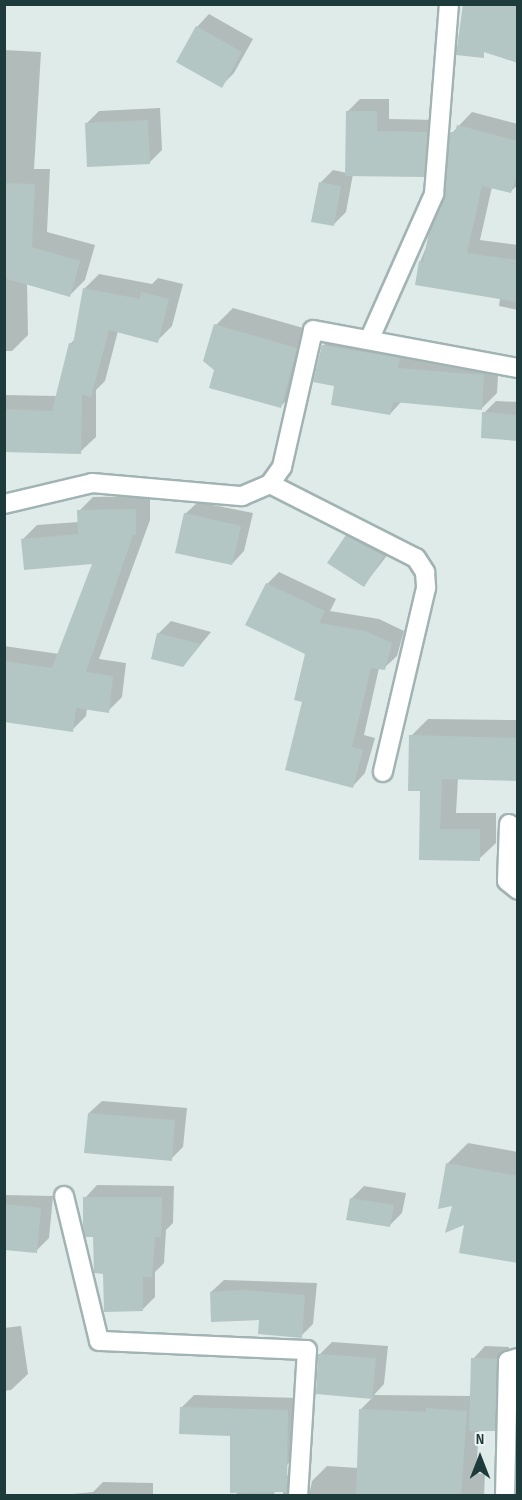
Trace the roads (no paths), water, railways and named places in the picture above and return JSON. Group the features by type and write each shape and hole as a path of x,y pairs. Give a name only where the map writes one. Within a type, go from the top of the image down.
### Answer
{"street":[{"path":"370,338 434,194 449,4"},
{"path":"4,504 92,483 242,496 270,484 282,467 313,330 370,338 518,368"},
{"path":"270,484 416,558 425,572 426,588 383,772"},
{"path":"509,824 507,882 518,890"},
{"path":"64,1196 99,1341 307,1350 298,1496"},
{"path":"506,1496 508,1361 518,1358"}]}
